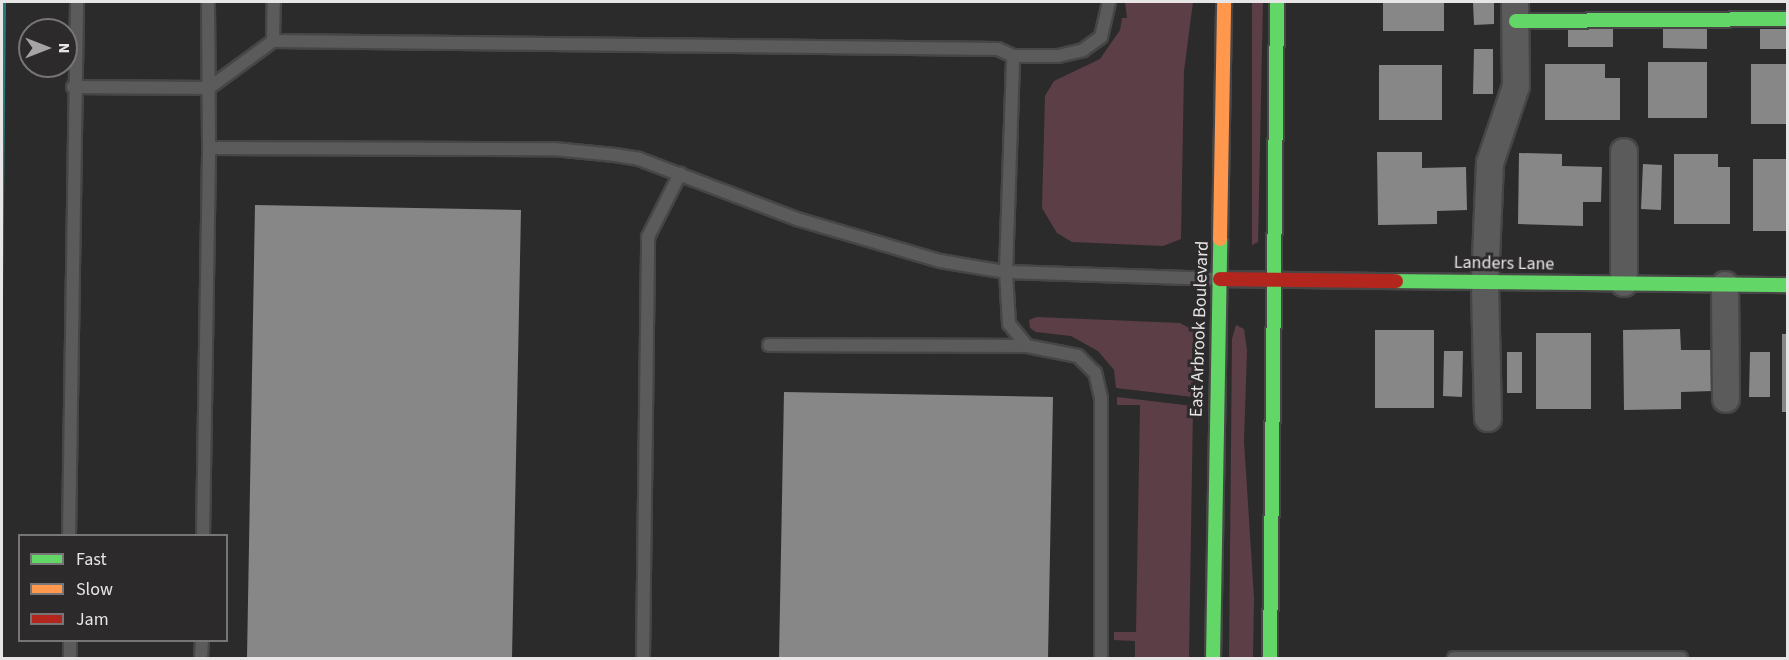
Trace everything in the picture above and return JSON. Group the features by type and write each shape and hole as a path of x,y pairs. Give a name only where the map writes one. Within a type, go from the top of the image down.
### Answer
{"street":[{"name":"East Arbrook Boulevard","path":"1213,658 1224,2"},
{"path":"1270,658 1277,2"},
{"path":"1488,418 1485,282 1490,163 1516,86 1516,11 1788,19"},
{"path":"1624,152 1624,284"},
{"name":"Landers Lane","path":"1220,279 1788,285"},
{"path":"1725,285 1726,399"}],"lane":[{"path":"69,534 73,87 77,2"},
{"path":"203,534 209,148 208,2"},
{"path":"273,2 273,41"},
{"path":"73,87 209,88 273,41 998,49 1013,56 1058,56 1083,50 1101,37 1109,2"},
{"path":"1013,56 1006,272 1009,324 1027,346"},
{"path":"209,148 554,149 639,159 797,219 940,261 1006,272 1220,279"},
{"path":"643,658 648,237 680,174"},
{"path":"769,345 1027,346 1078,357 1095,373 1101,398 1101,658"},
{"path":"70,642 70,658"},
{"path":"201,658 202,642"},
{"path":"1454,658 1681,658"}],"shaded area":[{"path":"1125,2 1193,2 1184,71 1181,239 1163,246 1072,242 1057,233 1042,208 1045,96 1054,81 1100,59 1120,30 1122,18 1127,18"},
{"path":"1252,2 1263,2 1258,242 1252,245"},
{"path":"1037,317 1180,323 1193,330 1193,397 1116,388 1114,370 1098,351 1071,336 1036,332 1030,328 1029,320"},
{"path":"1236,325 1244,329 1247,350 1244,441 1254,598 1253,658 1229,658 1232,339"},
{"path":"1117,397 1193,406 1189,658 1135,658 1135,641 1114,640 1114,632 1136,632 1140,405 1117,405"}],"water":[{"path":"2,2 6,2 2,399"}],"building":[{"path":"1383,2 1444,2 1444,31 1383,31"},
{"path":"1473,2 1494,2 1494,24 1474,25"},
{"path":"1568,28 1613,28 1613,47 1568,47"},
{"path":"1663,28 1707,28 1707,49 1663,48"},
{"path":"1760,29 1788,29 1788,49 1760,49"},
{"path":"1474,49 1493,49 1493,94 1473,94"},
{"path":"1648,62 1707,62 1707,118 1648,118"},
{"path":"1545,64 1605,64 1605,78 1620,78 1620,120 1545,120"},
{"path":"1751,64 1788,64 1788,124 1751,124"},
{"path":"1379,65 1442,65 1442,120 1379,120"},
{"path":"1377,152 1422,152 1422,168 1466,167 1467,210 1437,211 1437,224 1378,225"},
{"path":"1519,153 1562,154 1562,166 1602,167 1601,202 1583,202 1583,226 1518,224"},
{"path":"1674,154 1718,154 1718,167 1730,167 1730,224 1674,224"},
{"path":"1753,159 1788,159 1788,231 1753,231"},
{"path":"1643,164 1662,165 1661,210 1641,209"},
{"path":"255,205 521,210 512,658 247,658"},
{"path":"1680,329 1681,350 1712,350 1713,391 1681,392 1681,409 1624,410 1623,330"},
{"path":"1375,330 1434,330 1434,408 1375,408"},
{"path":"1536,333 1591,333 1591,409 1536,409"},
{"path":"1782,334 1788,334 1788,412 1782,412"},
{"path":"1444,351 1463,351 1462,397 1443,396"},
{"path":"1507,352 1522,352 1522,393 1507,393"},
{"path":"1750,352 1770,352 1770,397 1749,397"},
{"path":"784,392 1053,397 1048,658 779,658"}],"traffic: fast":[{"path":"1270,658 1277,2"},
{"path":"1516,21 1788,19"},
{"path":"1213,658 1220,239"},
{"path":"1396,281 1788,285"}],"traffic: slow":[{"path":"1220,239 1224,2"}],"traffic: jam":[{"path":"1220,279 1396,281"}]}
